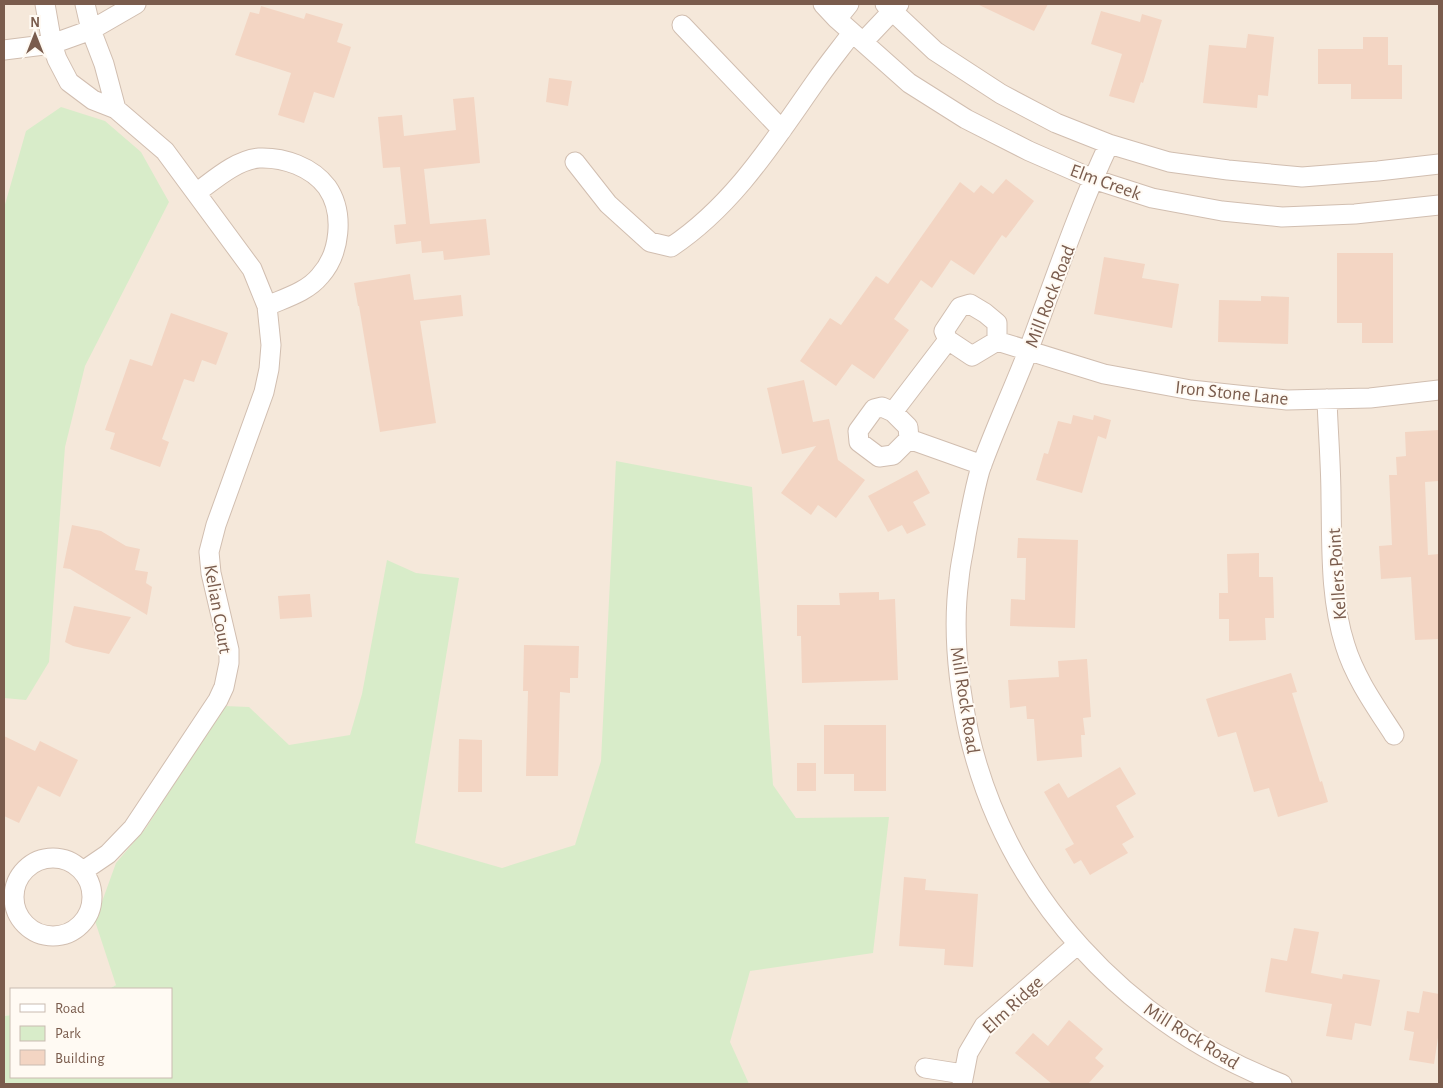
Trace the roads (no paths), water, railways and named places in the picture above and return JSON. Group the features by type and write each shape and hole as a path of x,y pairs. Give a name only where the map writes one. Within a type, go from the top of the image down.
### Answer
{"street":[{"name":"Kelian Court","path":"45,4 52,44 57,59 69,82 93,100 116,109 165,152 252,269 267,306 271,345 269,369 264,392 216,525 209,552 211,573 229,650 229,663 224,687 218,700 133,828 108,854 83,871"},
{"path":"85,4 91,30 104,64 116,109"},
{"path":"4,50 52,44 91,30 136,4"},
{"name":"Elm Creek","path":"823,4 837,19 909,83 966,118 1029,151 1093,179 1152,198 1222,211 1282,217 1355,214 1439,205"},
{"path":"837,19 850,4"},
{"path":"575,162 608,204 650,242 671,246 694,231 733,193 782,130 817,80 892,6"},
{"name":"Elm Creek","path":"892,6 935,51 1001,94 1056,122 1109,144 1169,162 1302,177 1439,164"},
{"path":"682,25 782,130"},
{"name":"Mill Rock Road","path":"1109,144 1093,179 1028,351 982,465 958,584 957,670 978,769 995,816 1018,862 1046,905 1078,944 1114,982 1154,1014 1206,1048 1282,1084"},
{"path":"196,193 239,164 258,158 283,160 309,170 327,188 336,210 338,235 333,257 319,277 313,282 300,291 267,306"},
{"path":"970,304 986,313 996,323 996,341 972,356 948,340 944,331 960,307 970,304"},
{"path":"893,412 948,340"},
{"name":"Iron Stone Lane","path":"996,341 1104,374 1191,390 1287,400 1370,398 1439,390"},
{"name":"Kellers Point","path":"1327,399 1334,600 1339,624 1355,669 1394,735"},
{"path":"882,407 893,412 908,427 909,439 893,455 879,457 859,442 858,431 874,409 882,407"},
{"path":"909,439 982,465"},
{"path":"56,857 71,861 83,871 91,884 93,899 89,915 80,927 66,934 51,936 36,932 23,923 15,910 13,894 17,879 27,867 40,859 56,857"},
{"name":"Elm Ridge","path":"925,1068 962,1079 968,1053 984,1026 1078,944"}]}
